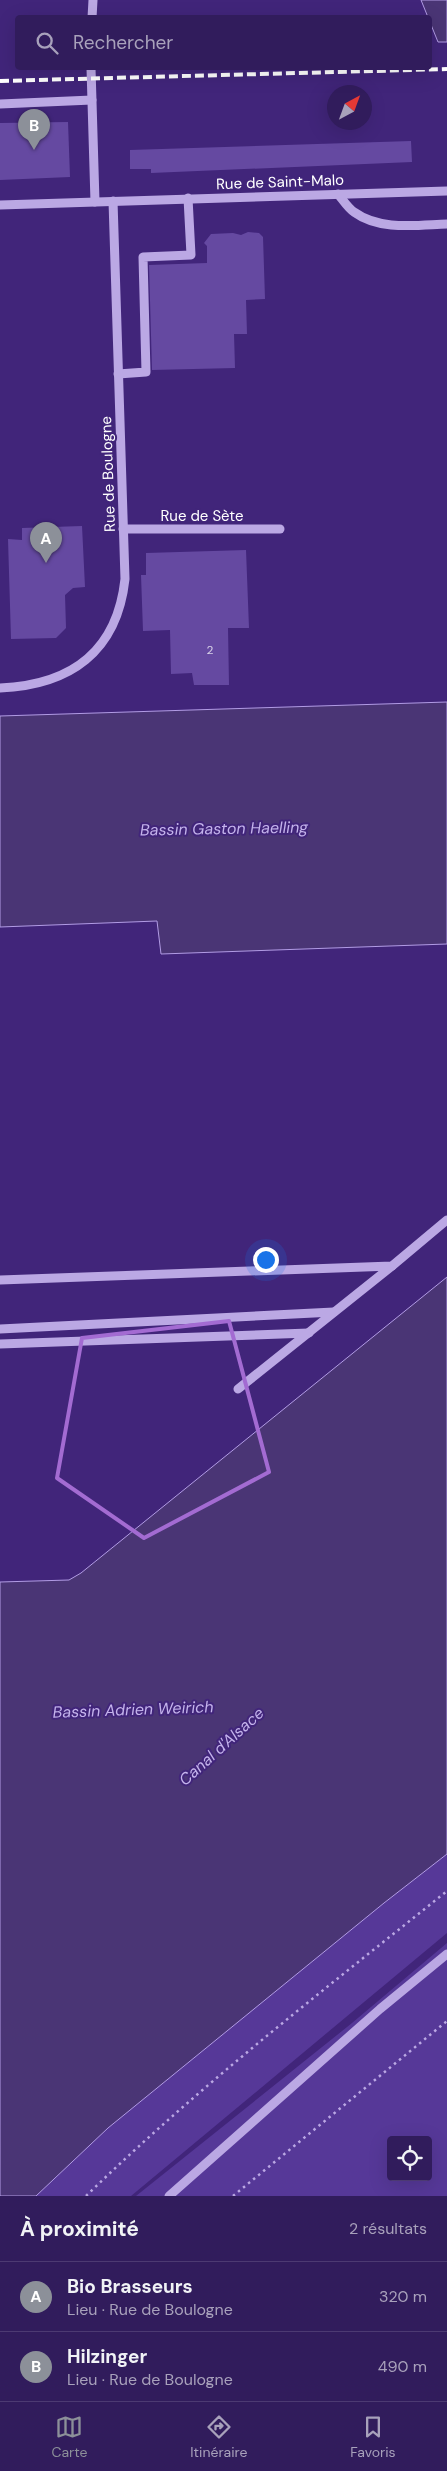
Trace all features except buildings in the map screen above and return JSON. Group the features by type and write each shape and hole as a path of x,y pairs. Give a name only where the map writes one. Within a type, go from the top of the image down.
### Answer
{"street":[{"path":"92,15 93,0"},
{"path":"91,70 96,202"},
{"path":"0,104 92,100"},
{"name":"Rue de Saint-Malo","path":"113,201 447,191"},
{"path":"338,194 353,212 371,220 392,225 447,224"},
{"path":"118,374 146,372 144,257 191,255 188,198"},
{"path":"0,205 113,201"},
{"name":"Rue de Boulogne","path":"0,688 25,687 54,679 76,667 99,647 107,636 121,602 125,579 113,201"},
{"name":"Rue de Sète","path":"123,529 280,529"},
{"path":"238,1390 447,1220"},
{"path":"0,1280 392,1266"},
{"path":"0,1329 334,1312"},
{"path":"0,1344 309,1332"},
{"path":"169,2196 380,2009 447,1954"}],"path":[{"path":"86,2196 140,2145 317,1996 447,1891"},
{"path":"233,2196 447,2021"}],"highlighted area":[{"path":"229,1321 269,1472 144,1538 57,1478 82,1338"}],"shaded area":[{"path":"447,1854 447,1933 131,2196 36,2196 108,2128"},
{"path":"447,1943 447,2196 136,2196 352,2023"}],"water":[{"path":"421,0 447,0 447,42 438,42 432,27 432,15 427,15"},
{"name":"Bassin Gaston Haelling","path":"447,702 447,944 161,954 157,921 0,927 0,716"},
{"path":"447,1277 447,1854 108,2128 36,2196 0,2196 0,1582 69,1580 81,1573"}],"railway":[{"path":"432,69 447,69"},
{"path":"0,81 410,70"}],"place":[{"name":"Hilzinger","path":"34,150"},
{"name":"Bio Brasseurs","path":"46,563"}],"water label":[{"name":"Bassin Adrien Weirich","path":"133,1709"},
{"name":"Canal d'Alsace","path":"221,1746"}]}
